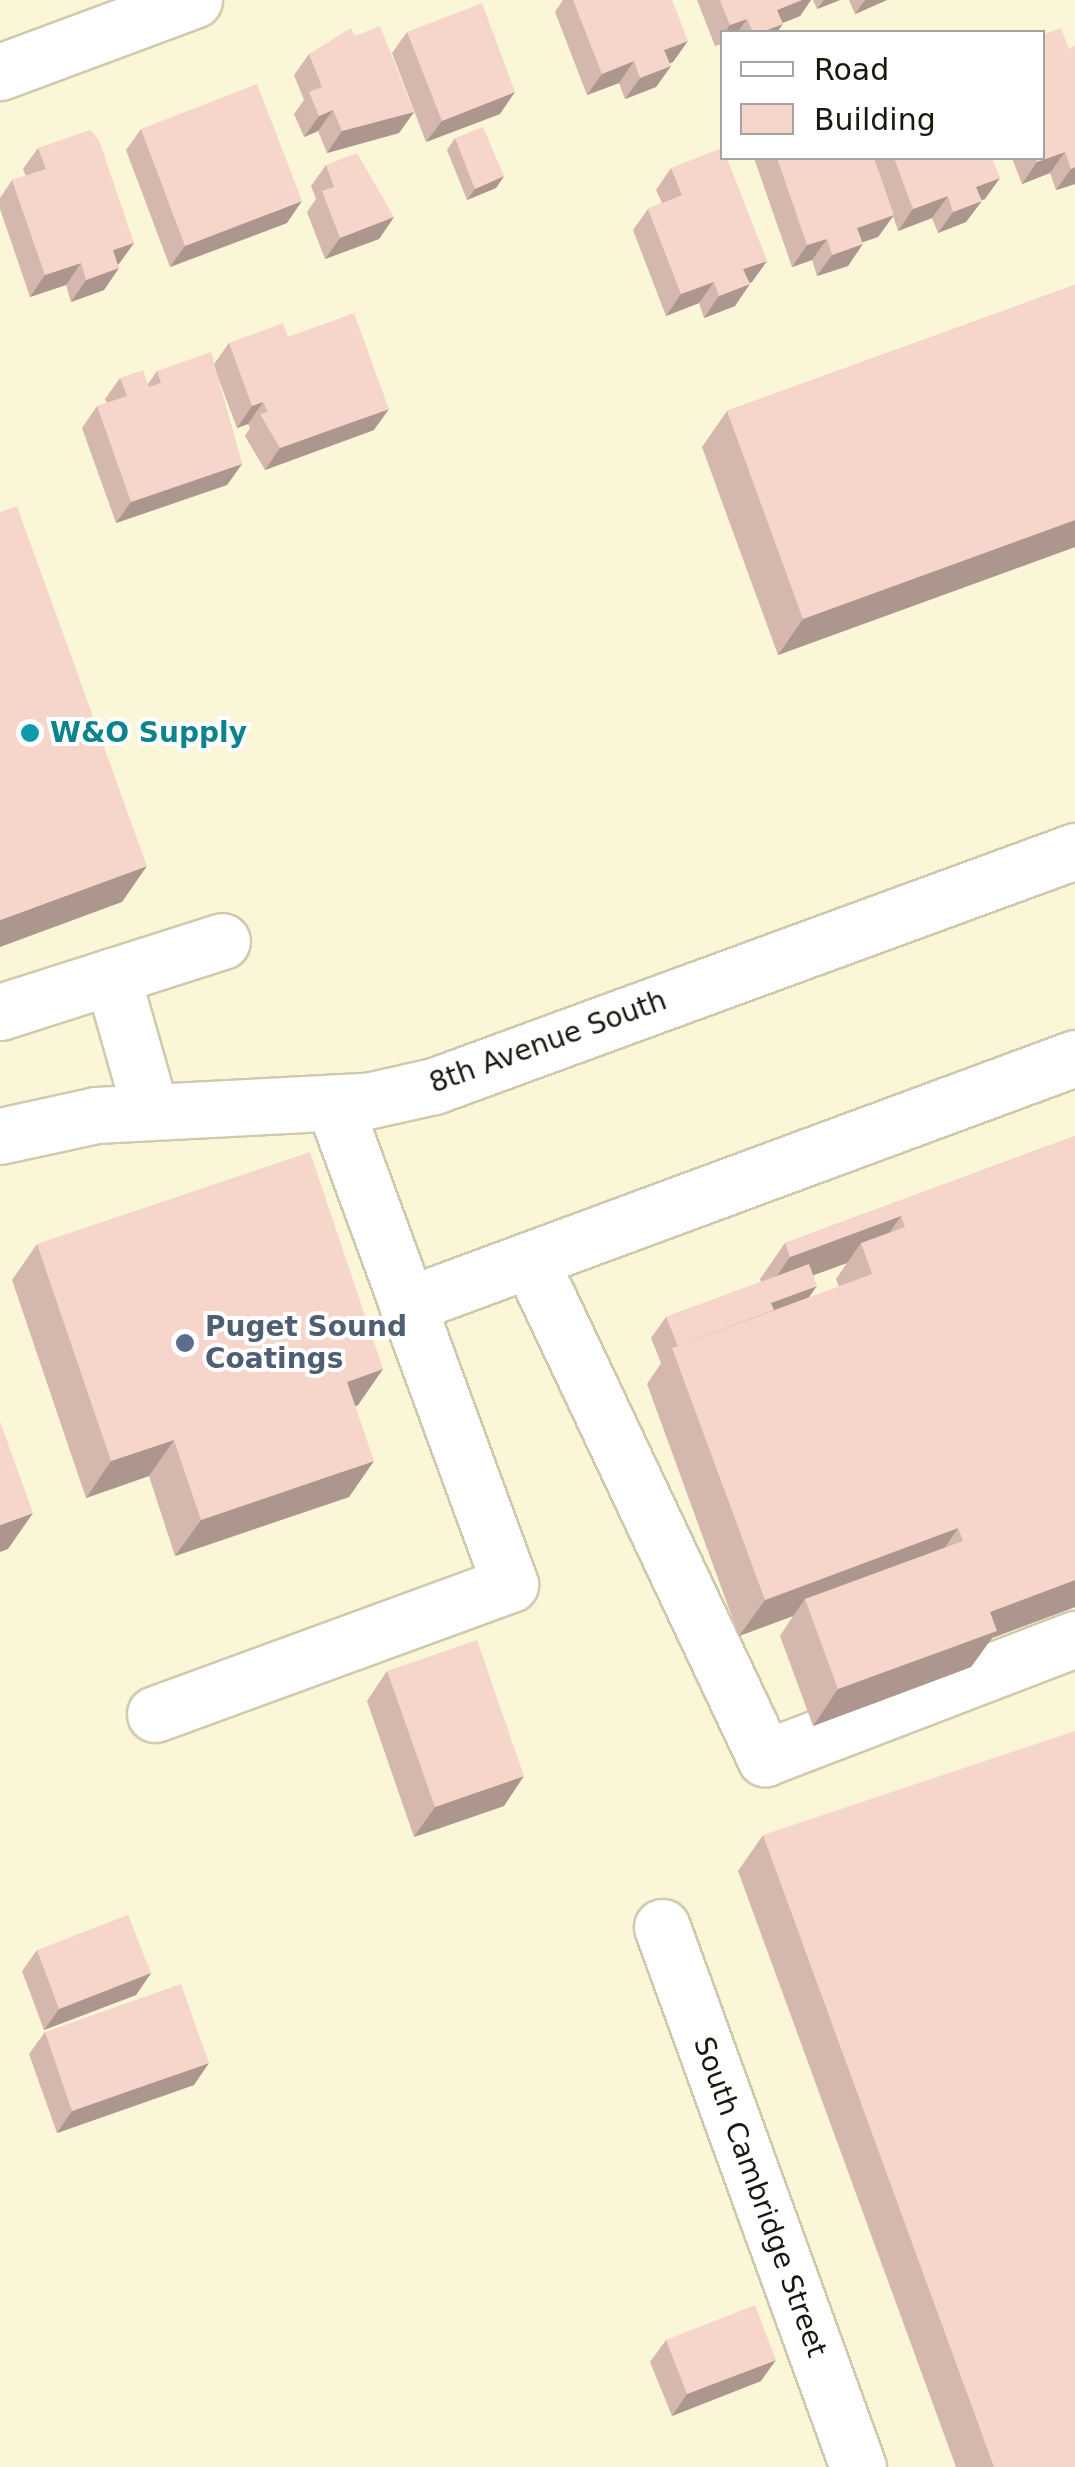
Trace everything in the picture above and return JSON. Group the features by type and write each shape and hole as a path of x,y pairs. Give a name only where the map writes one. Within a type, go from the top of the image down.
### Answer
{"street":[{"path":"0,72 194,0"},
{"name":"8th Avenue South","path":"0,1136 150,1109 334,1102 434,1086 1075,851"},
{"path":"0,1012 222,940"},
{"path":"112,976 150,1109"},
{"path":"408,1306 1075,1058"},
{"path":"155,1714 510,1584 334,1102"},
{"path":"530,1260 765,1758 1075,1638"},
{"name":"South Cambridge Street","path":"662,1927 858,2467"}],"building":[{"path":"573,0 672,0 688,41 664,50 671,66 640,78 634,61 602,74"},
{"path":"720,0 802,0 777,10 783,24 767,30 752,30 747,19 730,25"},
{"path":"482,3 515,92 442,121 407,32"},
{"path":"380,26 414,112 342,131 333,110 319,116 309,92 322,87 309,54 351,28 355,36"},
{"path":"1061,28 1069,49 1075,46 1075,167 1071,169 1065,152 1045,159 1045,34"},
{"path":"257,84 302,201 185,246 141,129"},
{"path":"483,127 504,176 475,189 455,138"},
{"path":"90,130 99,140 134,243 113,250 119,268 86,280 81,263 45,275 12,180 46,169 38,148"},
{"path":"720,149 720,160 728,160 767,261 743,269 750,284 719,296 714,282 681,294 648,209 682,195 671,168"},
{"path":"357,153 394,217 340,238 322,191 334,187 326,165"},
{"path":"778,160 875,160 894,215 857,228 863,244 832,255 827,239 807,245"},
{"path":"895,160 993,160 1000,178 976,187 982,201 953,212 948,196 913,209"},
{"path":"1075,285 1075,520 803,619 727,411"},
{"path":"354,313 389,409 280,448 260,414 268,412 263,402 252,406 229,343 283,323 288,337"},
{"path":"211,352 242,464 131,502 97,406 127,396 120,378 143,370 149,387 161,383 157,371"},
{"name":"W&O Supply","path":"17,506 147,866 0,920 0,512"},
{"path":"1075,1136 1075,1580 990,1612 997,1631 838,1689 805,1599 963,1541 958,1528 765,1600 672,1348 872,1274 861,1243 905,1227 901,1216 790,1257 785,1243"},
{"name":"Puget Sound Coatings","path":"310,1152 383,1369 347,1382 374,1461 201,1520 174,1440 111,1461 37,1244"},
{"path":"809,1264 817,1286 771,1303 774,1310 678,1346 666,1317"},
{"path":"0,1421 33,1513 0,1525"},
{"path":"477,1640 524,1776 435,1807 387,1671"},
{"path":"1075,1731 1075,2467 994,2467 763,1835"},
{"path":"128,1915 151,1973 59,2009 37,1950"},
{"path":"181,1984 209,2063 72,2111 45,2032"},
{"path":"755,2305 776,2360 687,2394 666,2340"}],"place":[{"name":"W&O Supply","path":"30,733"},
{"name":"Puget Sound Coatings","path":"185,1343"}]}
